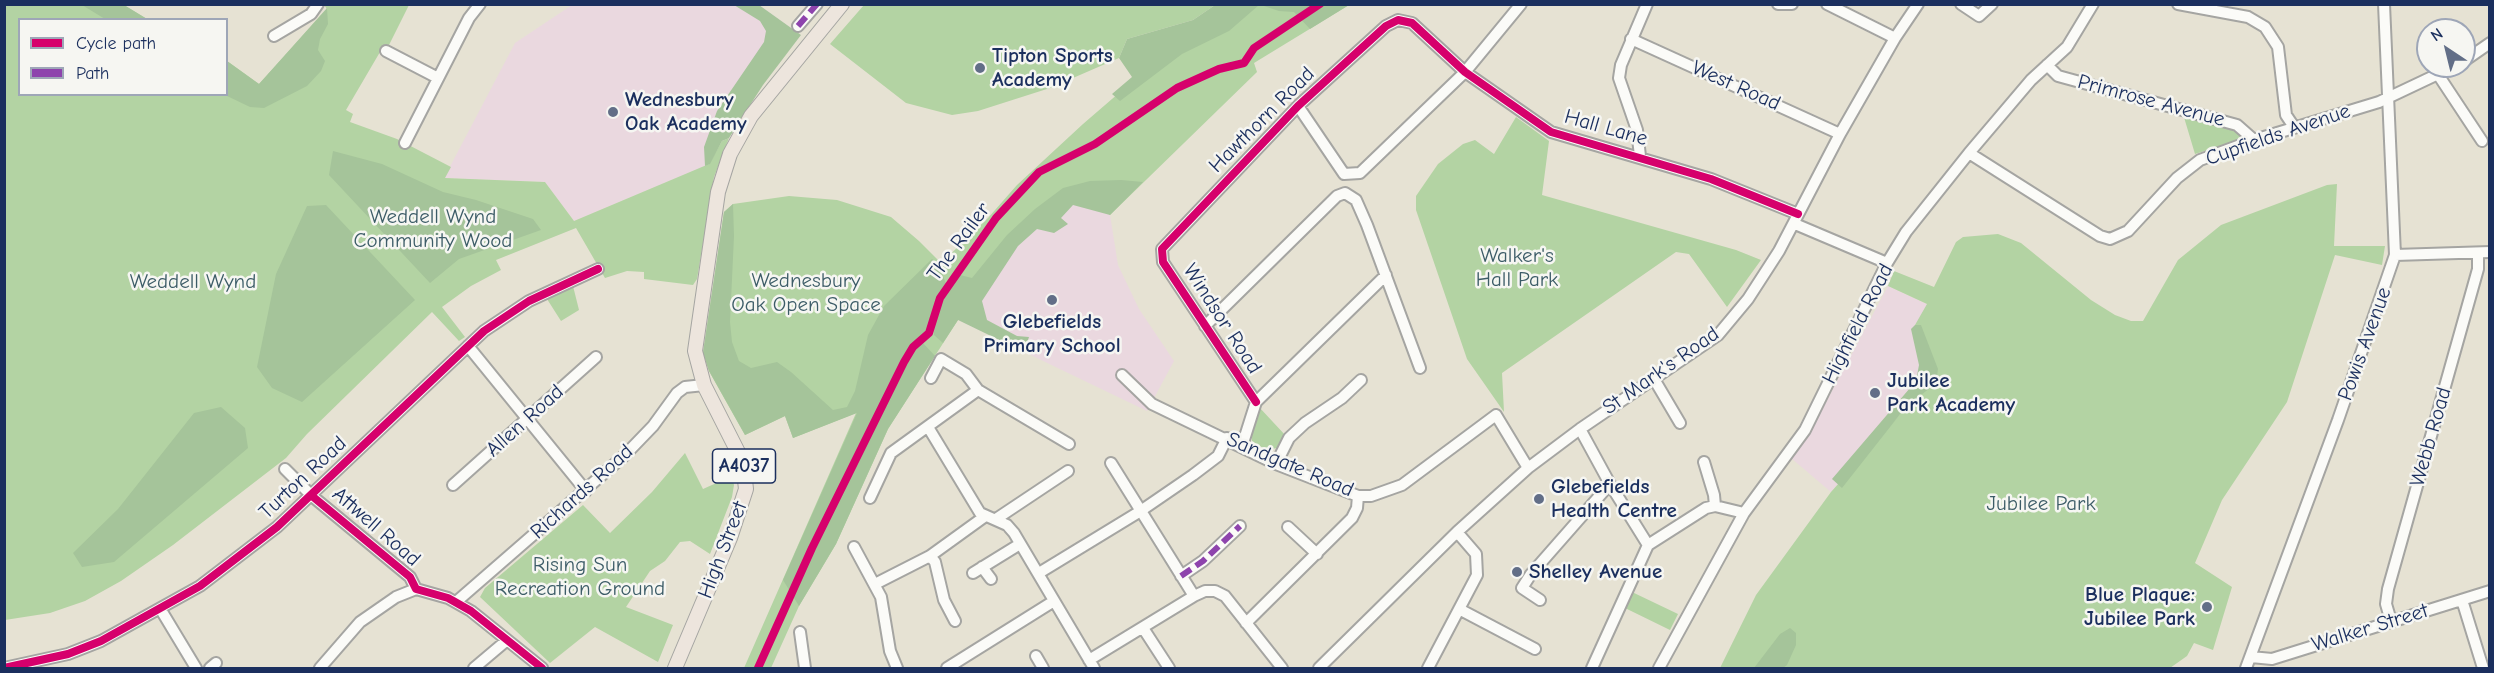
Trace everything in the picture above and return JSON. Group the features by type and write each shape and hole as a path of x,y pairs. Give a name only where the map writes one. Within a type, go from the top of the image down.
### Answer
{"main road":[{"name":"High Street","path":"675,669 724,552 746,489 743,462 704,385 697,364 694,342 713,221 730,154 751,116 842,4"}],"street":[{"path":"274,36 311,14 318,4"},
{"path":"405,143 469,18 480,4"},
{"path":"798,26 817,4"},
{"path":"1298,106 1344,174 1354,175 1363,171 1465,72 1521,4"},
{"path":"1640,156 1637,130 1619,78 1621,65 1647,4"},
{"path":"1778,4 1792,4"},
{"path":"1827,4 1895,38"},
{"name":"St Mark's Road","path":"1319,669 1457,532 1528,468 1580,429 1718,335 1748,299 1797,219 1840,134 1895,38 1918,4"},
{"path":"1961,4 1979,16 1992,4"},
{"name":"Highfield Road","path":"1659,669 1744,513 1805,430 1887,263 1906,232 1969,153 2047,65 2067,47 2093,4"},
{"path":"2178,4 2248,17 2265,27 2278,47 2286,115 2294,127"},
{"name":"Powis Avenue","path":"2246,669 2395,255 2390,97 2384,4"},
{"name":"Hall Lane","path":"1398,20 1412,23 1465,72 1551,132 1640,156 1711,179 1887,263"},
{"name":"Hawthorn Road","path":"1161,254 1165,242 1298,106 1386,26 1398,20"},
{"name":"West Road","path":"1631,39 1840,134"},
{"path":"2476,53 2490,43"},
{"path":"386,51 438,78"},
{"name":"Primrose Avenue","path":"2047,65 2058,76 2237,125 2254,140"},
{"name":"Cupfields Avenue","path":"1969,153 2100,236 2110,239 2128,231 2187,169 2200,160 2254,140 2390,97 2434,78"},
{"path":"2440,78 2482,141"},
{"path":"1205,326 1337,196 1345,193 1356,200 1420,368"},
{"path":"2395,255 2484,252"},
{"name":"Webb Road","path":"2391,621 2386,604 2388,589 2484,252"},
{"name":"Windsor Road","path":"1161,254 1205,326 1256,402"},
{"name":"Turton Road","path":"4,668 68,654 101,641 161,610 200,586 312,496 483,331 529,301 598,269"},
{"path":"1242,446 1256,402 1386,275"},
{"path":"468,346 586,492"},
{"name":"Allen Road","path":"453,485 596,357"},
{"path":"931,378 941,359 966,374 978,390 1069,444"},
{"name":"Sandgate Road","path":"1122,375 1152,404 1227,438 1276,464 1358,496 1385,493 1402,485 1496,415 1528,468"},
{"path":"1654,379 1680,423"},
{"path":"1276,464 1289,438 1305,423 1342,398 1361,380"},
{"name":"Richards Road","path":"456,603 586,492 640,440 677,393 685,387 704,385"},
{"path":"870,498 891,453 978,390"},
{"path":"928,427 973,504 984,517 996,519 1007,525 1039,573 1092,664 1194,596 1205,591 1215,591 1225,596 1282,669"},
{"path":"1580,429 1610,484 1648,545"},
{"path":"1039,573 1139,512 1218,456 1227,438"},
{"path":"1704,462 1715,506"},
{"path":"1111,463 1139,512 1194,596"},
{"name":"Attwell Road","path":"285,469 312,496 410,576 416,589 456,603 487,623 542,669"},
{"path":"996,519 1068,471"},
{"path":"1540,600 1522,588 1610,484"},
{"path":"1246,623 1352,518 1357,508 1358,496"},
{"path":"1592,669 1648,545 1706,508 1715,506 1744,513"},
{"path":"875,584 930,556 984,517"},
{"path":"1181,576 1203,561 1240,526"},
{"path":"1288,527 1317,554"},
{"path":"1428,669 1479,568 1476,554 1457,532"},
{"path":"991,579 978,570 1020,544"},
{"path":"854,547 881,597 890,651 897,669"},
{"path":"930,556 935,562 944,600 955,621"},
{"path":"320,669 360,622 396,597 416,589"},
{"name":"Walker Street","path":"2251,657 2272,664 2391,621 2490,591"},
{"path":"947,669 1054,600"},
{"path":"2462,600 2483,669"},
{"path":"1460,609 1535,649"},
{"path":"161,610 196,669"},
{"path":"1143,628 1169,669"},
{"path":"800,632 805,669"},
{"path":"474,669 506,641"},
{"path":"1036,656 1043,669"}],"shaded area":[{"name":"Wednesbury Oak Academy","path":"572,5 759,5 801,35 763,85 729,138 722,141 710,164 574,221 545,182 444,178 515,43"},
{"name":"Glebefields Primary School","path":"1084,195 1110,215 1118,265 1139,309 1174,361 1147,411 958,320 1039,217"},
{"name":"Jubilee Park Academy","path":"1888,286 1927,304 1932,378 1831,492 1791,458 1809,434"}],"green space":[{"path":"1349,4 1310,29 1294,12 1279,11 1261,5"},
{"name":"Weddell Wynd","path":"4,5 124,5 145,18 18,18 18,96 228,96 228,62 259,84 327,9 324,5 409,5 386,51 380,52 346,110 353,114 350,122 397,139 451,167 445,178 545,182 574,221 709,164 722,141 729,138 714,177 697,279 693,285 644,279 644,272 627,271 605,278 576,228 496,260 501,270 471,286 442,307 465,337 459,341 432,312 307,434 286,458 173,545 121,581 85,601 50,613 5,620"},
{"path":"82,5 124,5 145,18 103,18"},
{"path":"734,5 759,5 801,35 763,85 729,138 722,141 710,164 705,166 704,147 717,111 764,42 766,31 760,21"},
{"name":"Tipton Sports Academy","path":"864,5 1215,5 1193,20 1127,39 1119,58 1050,88 978,111 952,115 906,103 830,44"},
{"path":"1215,5 1259,5 1229,31 1182,54 1120,101 1112,94 1132,77 1119,58 1127,39 1193,20"},
{"name":"Wednesbury Oak Open Space","path":"1221,5 1349,5 1254,63 1257,72 1110,215 1084,195 1039,217 958,320 888,429 836,544 799,606 771,668 744,668 856,413 793,438 785,416 745,435 709,371 703,353 724,212 733,204 789,196 837,200 891,217 938,260 912,291 988,218 1017,185 1083,124"},
{"path":"327,8 328,24 320,39 318,50 325,61 321,71 307,86 264,108 250,107 227,96 228,62 259,84"},
{"path":"2183,114 2236,129 2246,138 2195,154"},
{"name":"Walker's Hall Park","path":"1516,117 1549,141 1542,195 1736,250 1761,260 1727,307 1689,254 1676,252 1502,373 1504,412 1467,359 1416,210 1416,196 1438,164 1463,144 1475,140 1494,154"},
{"name":"Weddell Wynd Community Wood","path":"333,151 382,164 443,192 476,200 533,219 541,230 459,259 430,283 329,175"},
{"path":"1090,181 1143,182 1110,215 1073,205 1061,218 1068,224 1054,233 1037,229 1018,246 982,301 987,320 1017,336 1029,337 1024,352 958,320 943,343 934,335 934,324 941,303 960,275 972,278 1007,235 1035,209 1063,188"},
{"name":"Jubilee Park","path":"2337,184 2334,246 2385,246 2382,265 2335,255 2287,402 2222,500 2195,563 2232,587 2213,650 2194,643 2187,656 2170,668 1720,668 1756,595 1831,492 1932,378 1915,325 1927,304 1888,286 1894,271 1934,287 1956,242 1963,237 1998,234 2021,243 2091,300 2115,315 2131,321 2143,321 2178,260 2221,225 2327,185"},
{"path":"733,204 734,236 730,322 732,342 739,361 751,368 777,362 833,410 847,407 855,391 868,335 884,306 932,259 938,264 947,286 940,298 929,333 922,342 935,356 888,429 836,544 799,606 783,580 857,413 793,438 785,416 745,435 709,371 703,353 724,212"},
{"name":"Weddell Wynd Community Wood","path":"326,205 415,300 302,402 272,388 257,367 276,274 307,206"},
{"path":"573,286 579,310 561,321 547,299"},
{"path":"1915,325 1921,325 1938,369 1936,383 1905,408 1842,488 1832,479 1916,381 1919,365 1911,329"},
{"path":"221,407 245,428 248,448 114,562 82,567 73,553 118,509 194,413"},
{"path":"1259,407 1286,436 1277,448 1266,450 1252,441 1251,431"},
{"name":"Rising Sun Recreation Ground","path":"685,453 703,489 732,476 734,485 732,497 710,554 690,541 680,542 665,561 650,571 626,607 673,625 658,662 595,627 550,663 480,597 485,588 583,505 610,533 652,492"},
{"path":"1632,592 1678,614 1670,630 1625,608"},
{"path":"1790,628 1796,633 1796,645 1787,665 1783,668 1754,668 1780,634"}],"marked path":[{"path":"798,26 817,4"},
{"path":"1181,576 1203,561 1240,526"}],"cycle path":[{"name":"The Railer","path":"758,668 812,548 904,362 913,347 929,333 940,298 996,218 1039,172 1095,144 1177,88 1219,69 1244,63 1254,48 1320,4"},
{"path":"1256,402 1163,262 1162,249 1298,106 1386,26 1398,20 1412,23 1465,72 1551,132 1711,179 1798,214"},
{"path":"4,668 68,654 101,641 200,586 277,527 484,331 529,301 598,269"},
{"path":"312,496 410,577 416,589 448,598 471,611 542,668"}],"place":[{"name":"Tipton Sports Academy","path":"980,68"},
{"name":"Wednesbury Oak Academy","path":"613,112"},
{"name":"Glebefields Primary School","path":"1052,300"},
{"name":"Jubilee Park Academy","path":"1875,393"},
{"name":"Glebefields Health Centre","path":"1539,499"},
{"name":"Shelley Avenue","path":"1517,572"},
{"name":"Blue Plaque: Jubilee Park","path":"2207,607"}]}
